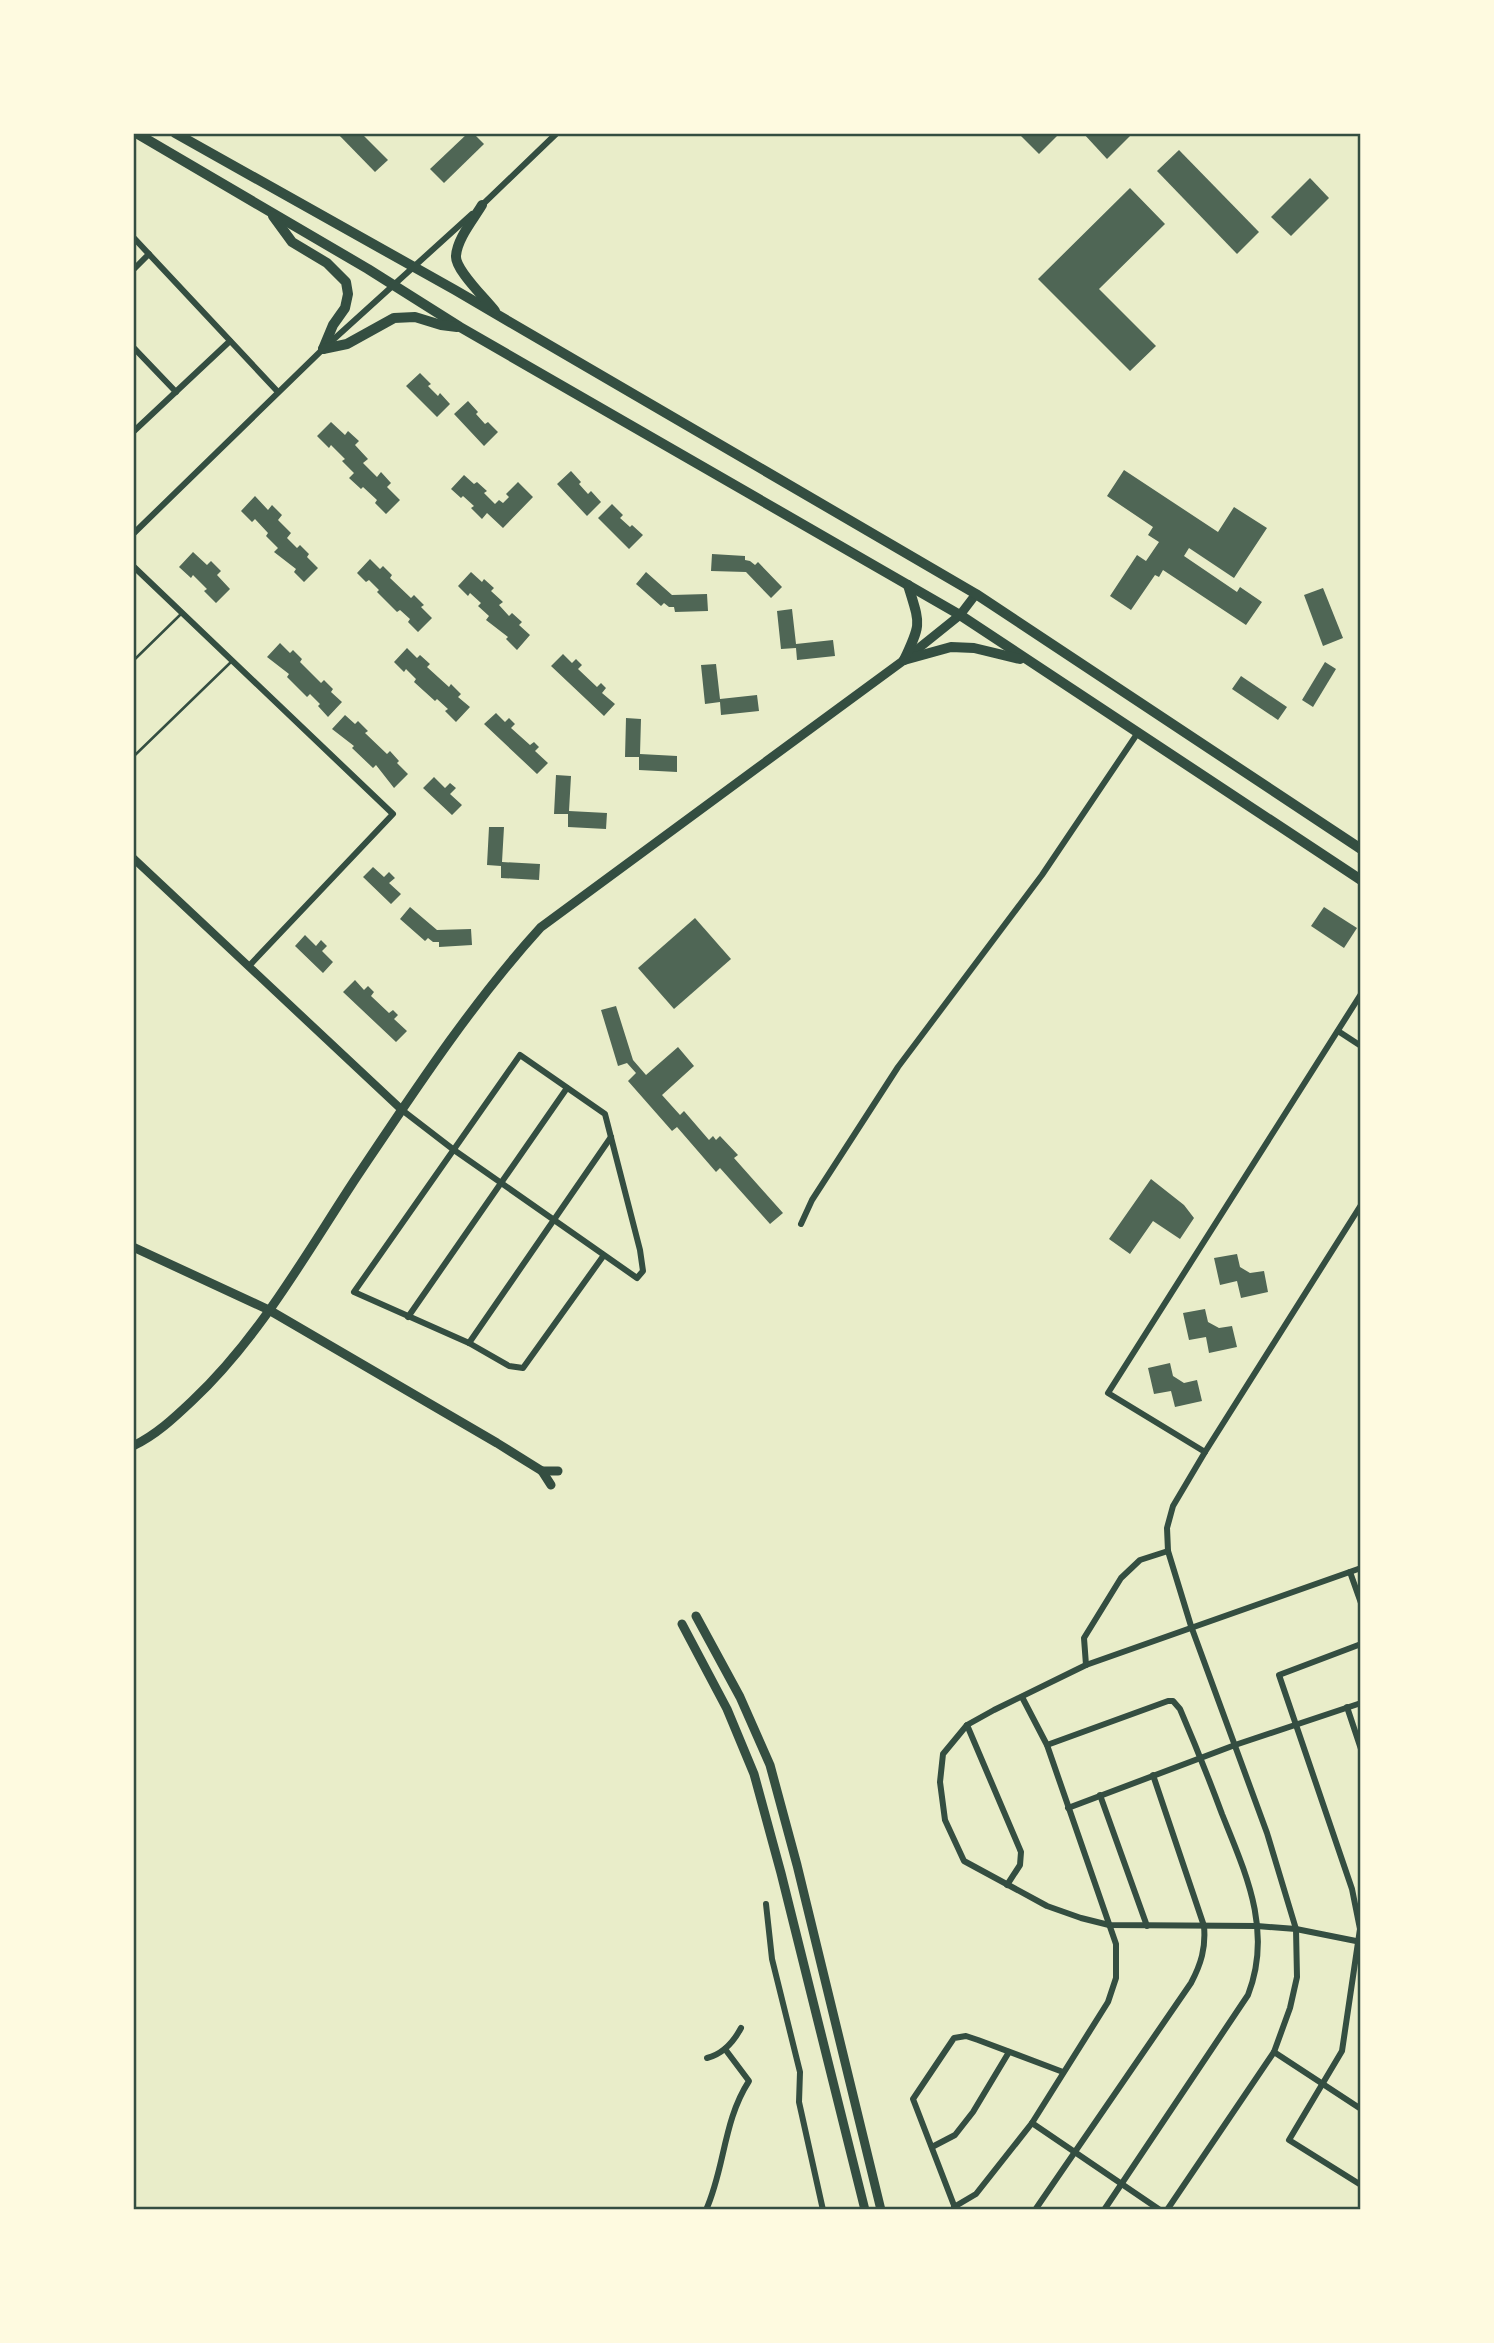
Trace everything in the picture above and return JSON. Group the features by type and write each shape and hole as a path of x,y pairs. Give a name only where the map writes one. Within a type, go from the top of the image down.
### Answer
{"main road":[{"path":"136,133 394,285 460,327 960,615 1361,880"},
{"path":"174,133 500,317 976,594 1361,849"},
{"path":"482,205 461,241 456,256 459,269 500,317"},
{"path":"270,211 292,242 327,262 346,282 348,295 345,308 333,325 323,349"},
{"path":"323,349 347,344 385,322 404,316 460,327"},
{"path":"904,660 918,631 919,622 908,585"},
{"path":"133,1446 170,1422 218,1377 253,1335 402,1110 512,959 541,927 904,660 960,615 976,594"},
{"path":"904,660 951,647 974,648 1028,661"},
{"path":"133,1247 269,1310 542,1471 551,1485"},
{"path":"542,1471 558,1471"},
{"path":"696,1616 740,1697 770,1765 881,2210"},
{"path":"682,1624 727,1709 754,1774 865,2210"}],"street":[{"path":"133,534 323,349 557,133"},
{"path":"133,237 278,392"},
{"path":"133,270 149,254"},
{"path":"133,432 230,341"},
{"path":"134,350 176,392"},
{"path":"133,566 393,814 249,966"},
{"path":"801,1224 812,1200 898,1067 1042,876 1137,734"},
{"path":"133,858 402,1110 454,1150 637,1278 643,1271 640,1250 605,1114 520,1055 454,1150 354,1292 469,1343 509,1366 523,1368 604,1255"},
{"path":"1205,1452 1108,1393 1361,994"},
{"path":"1338,1031 1361,1046"},
{"path":"408,1317 567,1088"},
{"path":"469,1343 611,1137"},
{"path":"1167,2210 1274,2052 1290,2008 1297,1977 1296,1929 1267,1833 1191,1626 1168,1551 1167,1528 1173,1506 1205,1452 1361,1205"},
{"path":"1086,1665 1084,1638 1121,1578 1140,1560 1168,1551"},
{"path":"1360,1942 1296,1929 1257,1926 1109,1925 1081,1919 1047,1906 964,1861 945,1820 940,1782 943,1754 967,1725 1022,1697 1086,1665 1361,1568"},
{"path":"1350,1572 1361,1603"},
{"path":"1361,1644 1279,1675 1352,1889 1360,1930 1342,2051 1289,2140 1361,2185"},
{"path":"1022,1697 1047,1745 1116,1944 1116,1978 1108,2002 1032,2123 976,2194 955,2208 913,2099 954,2038 966,2036 1063,2073"},
{"path":"1047,1745 1168,1700 1173,1701 1181,1709 1241,1860 1252,1896 1257,1926 1257,1972 1248,1995 1104,2210"},
{"path":"1068,1808 1235,1745 1361,1703"},
{"path":"1347,1707 1361,1749"},
{"path":"967,1725 1021,1852 1020,1865 1007,1885"},
{"path":"1035,2210 1191,1983 1200,1965 1204,1949 1204,1926 1153,1775"},
{"path":"1100,1795 1147,1926"},
{"path":"766,1904 772,1959 800,2072 799,2102 823,2210"},
{"path":"708,2059 725,2049 741,2028"},
{"path":"706,2210 715,2191 729,2121 738,2097 749,2081 725,2049"},
{"path":"932,2147 955,2135 974,2112 1009,2052"},
{"path":"1274,2052 1361,2109"},
{"path":"1032,2123 1160,2210"}],"lane":[{"path":"133,661 183,612"},
{"path":"133,757 233,660"},
{"path":"133,747 138,752"}],"building":[{"path":"337,133 361,133 388,160 375,172"},
{"path":"468,133 473,133 484,144 444,183 430,169"},
{"path":"1018,133 1060,133 1039,154"},
{"path":"1083,133 1133,133 1107,159"},
{"path":"1179,150 1259,232 1237,254 1157,171"},
{"path":"1310,178 1329,198 1291,236 1271,217"},
{"path":"1130,188 1165,224 1099,289 1156,346 1130,371 1038,279"},
{"path":"420,373 431,384 428,386 438,396 440,393 450,404 437,417 406,386"},
{"path":"468,401 485,424 488,422 498,432 484,446 454,414"},
{"path":"331,422 345,435 348,431 359,441 355,445 368,459 363,463 377,477 381,472 391,483 387,487 400,500 386,514 375,503 377,500 349,478 354,473 342,461 345,459 317,436"},
{"path":"1124,470 1218,532 1234,507 1267,528 1234,578 1189,548 1184,556 1237,592 1240,587 1262,602 1246,625 1163,570 1159,577 1155,575 1131,610 1110,596 1137,555 1146,561 1159,542 1148,535 1153,527 1107,496"},
{"path":"571,471 588,494 591,491 601,502 587,516 557,484"},
{"path":"464,475 487,491 484,493 495,504 499,500 503,503 509,497 506,494 518,482 533,497 503,528 487,513 482,519 471,508 474,506 451,489"},
{"path":"255,496 268,510 272,505 282,515 278,520 291,533 287,538 297,548 300,545 318,568 304,582 294,572 296,569 274,552 278,548 266,536 268,533 255,519 252,522 241,511"},
{"path":"612,504 623,515 620,518 643,535 629,549 598,518"},
{"path":"193,552 207,565 211,561 221,571 217,575 230,589 216,603 193,575 191,578 179,567"},
{"path":"712,554 745,556 745,560 755,565 758,562 782,587 771,598 746,572 711,571"},
{"path":"370,559 380,569 383,566 392,575 390,578 411,598 414,595 424,605 421,607 432,618 418,632 408,622 410,619 400,610 397,612 369,580 366,582 357,573"},
{"path":"471,572 494,588 491,591 503,602 499,605 509,616 512,613 522,622 519,625 530,635 517,650 506,639 508,637 486,620 489,616 478,606 481,603 458,586"},
{"path":"646,572 672,595 707,594 708,611 675,612 674,607 664,603 661,606 636,584"},
{"path":"1323,588 1343,638 1323,646 1304,595"},
{"path":"792,609 796,644 833,640 835,656 797,660 796,648 781,649 777,611"},
{"path":"280,643 290,653 293,650 302,659 300,662 321,683 324,680 333,689 331,692 342,702 328,717 310,694 307,697 287,677 289,674 267,657"},
{"path":"407,648 417,658 420,655 430,664 427,667 449,687 451,684 461,694 458,697 470,707 456,722 445,711 448,709 414,682 416,679 406,669 404,672 394,662"},
{"path":"563,654 572,663 576,659 582,665 578,669 597,687 601,683 606,688 602,693 615,704 604,716 551,666"},
{"path":"1325,662 1336,669 1313,707 1302,700"},
{"path":"716,664 720,699 757,695 759,711 721,715 720,702 705,704 701,665"},
{"path":"1241,676 1287,707 1278,720 1232,689"},
{"path":"496,713 505,722 509,718 515,724 511,728 530,745 534,742 539,747 535,751 548,763 537,774 484,724"},
{"path":"345,715 355,724 358,721 368,731 365,733 387,754 390,751 408,774 394,788 376,765 373,768 352,748 354,746 332,729"},
{"path":"626,718 641,719 640,754 677,756 677,772 639,770 639,757 625,757"},
{"path":"556,775 571,776 569,811 607,813 606,829 568,827 568,814 554,814"},
{"path":"434,777 445,788 450,783 456,788 450,794 462,805 452,815 423,788"},
{"path":"489,827 504,827 502,862 540,864 539,880 501,878 501,866 487,865"},
{"path":"373,867 384,877 389,872 395,878 389,883 401,894 391,904 363,877"},
{"path":"410,907 437,930 471,929 472,945 439,947 439,942 428,938 425,941 400,919"},
{"path":"1324,907 1357,928 1344,948 1311,926"},
{"path":"695,918 731,959 674,1009 638,968"},
{"path":"305,935 316,946 321,940 327,946 322,951 333,962 323,973 295,946"},
{"path":"355,980 364,990 368,986 374,992 371,996 389,1013 393,1010 398,1015 394,1019 407,1031 396,1042 343,992"},
{"path":"616,1006 633,1060 646,1075 678,1047 694,1066 662,1095 680,1115 684,1111 709,1140 713,1136 716,1140 720,1136 738,1155 734,1158 783,1213 770,1224 720,1168 716,1172 677,1127 672,1131 628,1081 636,1073 627,1063 618,1066 601,1010"},
{"path":"1151,1179 1184,1205 1194,1218 1180,1239 1153,1221 1130,1254 1109,1239"},
{"path":"1237,1254 1240,1267 1250,1273 1264,1271 1268,1292 1241,1298 1237,1281 1220,1285 1214,1258"},
{"path":"1205,1309 1208,1322 1219,1328 1232,1326 1237,1347 1209,1353 1206,1337 1189,1340 1183,1313"},
{"path":"1170,1363 1173,1376 1184,1383 1197,1380 1202,1401 1175,1407 1171,1391 1154,1394 1148,1368"}]}
